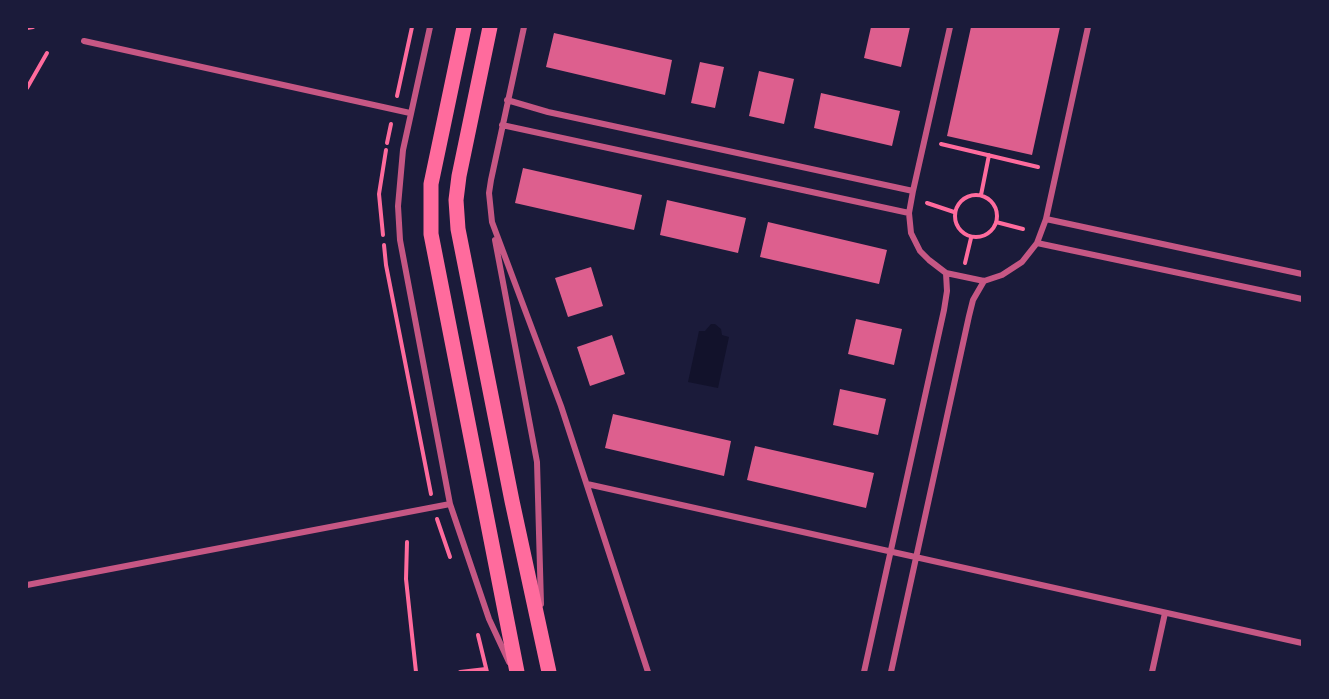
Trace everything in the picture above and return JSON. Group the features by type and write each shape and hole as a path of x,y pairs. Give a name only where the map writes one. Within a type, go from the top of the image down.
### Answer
{"main road":[{"path":"464,27 431,184 431,234 516,672"},
{"path":"490,27 459,176 456,200 458,229 549,672"}],"street":[{"path":"429,27 410,114 401,169 398,206 400,240 450,504 489,619 516,672"},
{"path":"524,27 489,193 492,222 537,462 542,638"},
{"path":"950,27 913,191 909,213 911,233 920,251 946,273 984,281 1002,275 1022,262 1037,243 1046,219 1088,27"},
{"path":"84,41 410,114"},
{"path":"507,100 548,112 913,191"},
{"path":"502,125 909,213"},
{"path":"1046,219 1302,274"},
{"path":"492,222 561,406 648,672"},
{"path":"1037,243 1302,299"},
{"path":"864,672 944,310 947,291 946,273"},
{"path":"891,672 969,316 973,300 984,281"},
{"path":"587,484 1302,643"},
{"path":"27,585 450,504"},
{"path":"1152,672 1165,613"}],"path":[{"path":"27,28 33,27"},
{"path":"27,88 47,53"},
{"path":"941,144 1038,167"},
{"path":"981,195 990,155"},
{"path":"981,195 987,198 995,208 996,222 994,228 984,236 970,238 964,235 956,225 954,212 961,200 981,195"},
{"path":"927,203 954,212"},
{"path":"996,222 1023,229"},
{"path":"965,263 970,238"},
{"path":"407,542 406,579 416,672"},
{"path":"460,672 486,669"}],"shaded area":[{"path":"711,324 721,329 722,335 729,337 718,388 688,382 699,331 705,331"}],"building":[{"path":"871,27 910,27 901,67 864,58"},
{"path":"971,27 1060,27 1032,155 947,136"},
{"path":"554,33 672,60 665,95 546,67"},
{"path":"700,62 724,67 715,108 691,103"},
{"path":"759,71 794,79 784,124 749,116"},
{"path":"821,93 900,111 892,146 814,128"},
{"path":"523,168 642,195 634,230 515,203"},
{"path":"667,200 746,218 738,253 660,235"},
{"path":"768,222 887,250 879,284 760,257"},
{"path":"591,267 603,306 568,317 555,278"},
{"path":"856,319 902,329 894,365 848,354"},
{"path":"612,335 625,374 590,386 577,347"},
{"path":"840,389 886,399 878,435 833,425"},
{"path":"613,414 731,441 724,476 605,448"},
{"path":"755,446 874,473 866,508 747,480"}]}
